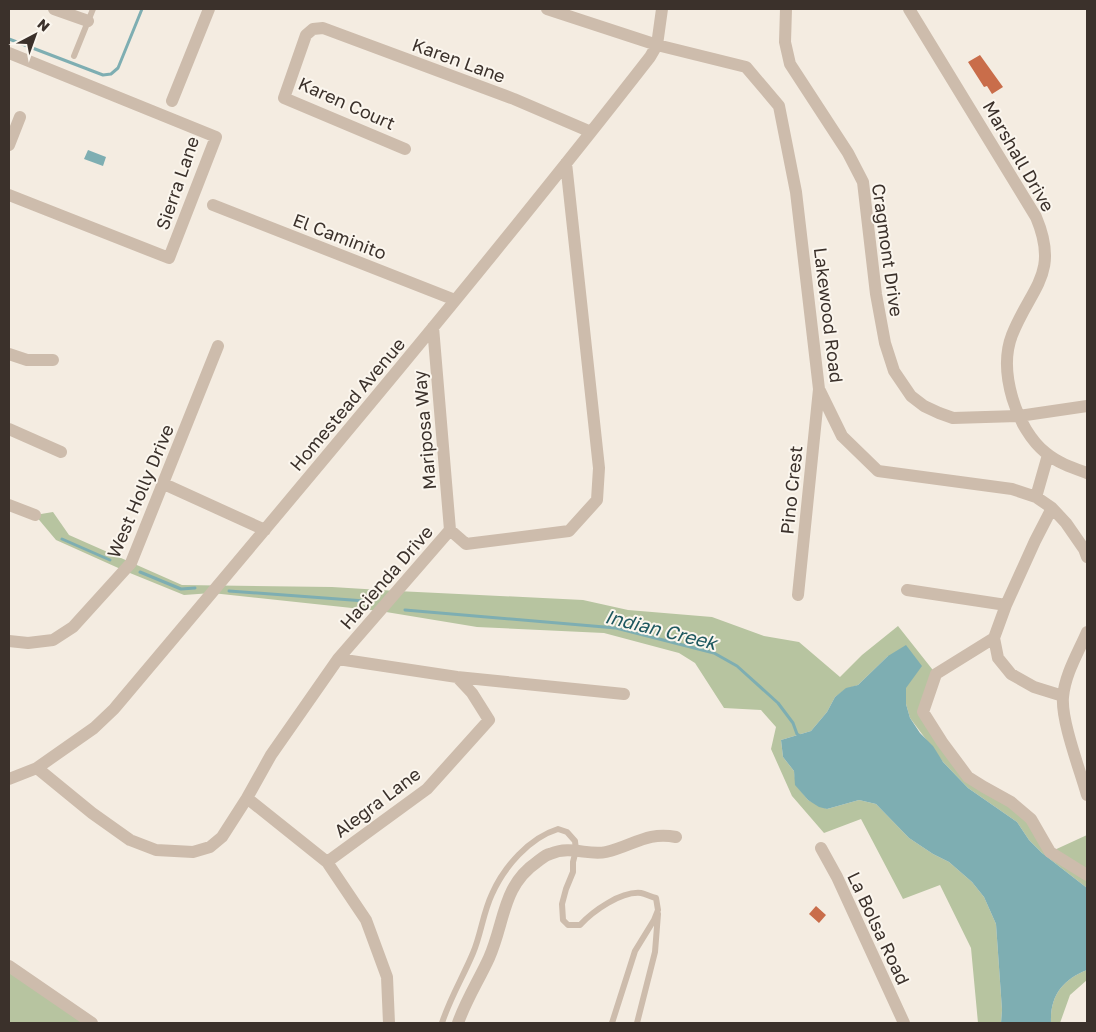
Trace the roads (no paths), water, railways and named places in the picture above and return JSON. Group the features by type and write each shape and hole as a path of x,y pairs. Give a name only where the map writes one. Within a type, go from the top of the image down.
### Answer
{"street":[{"path":"54,9 91,15"},
{"path":"172,101 209,9"},
{"name":"Lakewood Road","path":"547,9 657,45 746,67 779,106 796,192 819,389 842,436 878,471 1012,489 1036,497 1052,508 1066,523 1084,549 1087,557"},
{"name":"Homestead Avenue","path":"9,779 37,768 94,728 114,709 433,327 650,57 657,45 662,9"},
{"name":"Cragmont Drive","path":"786,9 785,42 790,64 848,153 863,182 876,294 885,343 894,371 911,396 924,406 953,418 1019,416 1087,406"},
{"name":"Marshall Drive","path":"909,9 1036,217 1044,239 1045,259 1043,273 1012,335 1008,361 1010,387 1019,416 1032,439 1048,455 1068,466 1087,473"},
{"name":"Karen Lane","path":"313,29 323,28 514,99 591,132"},
{"name":"Karen Court","path":"313,29 306,35 284,98 405,148"},
{"name":"Sierra Lane","path":"9,54 216,137 169,258 9,195"},
{"path":"9,145 20,117"},
{"name":"Hacienda Drive","path":"37,768 92,813 130,840 156,850 192,852 210,848 222,837 271,755 338,659 450,530 466,544 569,531 597,500 599,468 566,163"},
{"name":"El Caminito","path":"213,205 455,300"},
{"name":"Mariposa Way","path":"433,327 450,530"},
{"name":"West Holly Drive","path":"9,641 28,644 53,640 73,627 131,563 218,346"},
{"path":"9,354 27,360 54,360"},
{"name":"Pino Crest","path":"798,595 819,389"},
{"path":"9,429 61,452"},
{"path":"1036,497 1048,455"},
{"path":"164,484 265,530"},
{"path":"9,505 35,515"},
{"path":"1052,508 1034,541 994,638 998,658 1011,674 1034,687 1063,696"},
{"path":"907,590 1006,605"},
{"path":"1087,632 1068,674 1063,696 1067,725 1087,795"},
{"path":"994,638 936,674 923,712 968,777 1011,802 1030,819 1050,852 1087,876"},
{"path":"338,659 457,677 624,694"},
{"name":"Alegra Lane","path":"328,862 427,789 489,720 472,693 457,677"},
{"path":"247,798 328,862 366,920 388,977 389,1023"},
{"path":"458,1023 463,1009 490,957 513,886 521,874 548,854 562,850 605,852 655,835 676,837"},
{"name":"La Bolsa Road","path":"820,848 837,877 904,1023"},
{"path":"9,966 92,1023"}],"lane":[{"path":"74,56 91,15"},
{"path":"442,1023 448,1003 473,952 491,895 501,877 529,844 548,832 558,829 567,832 574,840 576,850 573,872 562,904 563,920 568,925 580,925 588,916 622,895 641,893 656,898 658,926 655,952 637,1023"},
{"path":"612,1023 635,951 658,910"}],"water":[{"path":"88,150 106,157 103,166 84,159"},
{"path":"906,645 922,666 906,688 906,704 910,718 920,733 933,746 943,762 968,788 1017,822 1029,840 1042,853 1087,888 1087,970 1064,984 1059,990 1051,1013 1051,1023 1001,1023 1002,1010 996,924 984,897 972,882 949,862 909,838 876,804 859,800 827,809 819,807 808,800 795,785 794,771 783,757 781,740 811,731 827,712 835,697 846,688 858,685 888,656"}],"waterway":[{"path":"9,39 103,75 111,74 118,68 142,9"},
{"name":"Indian Creek","path":"62,539 110,560"},
{"name":"Indian Creek","path":"140,572 181,589 195,588"},
{"name":"Indian Creek","path":"229,591 365,601"},
{"name":"Indian Creek","path":"405,610 616,628 714,653 737,666 778,703 800,736"}]}
